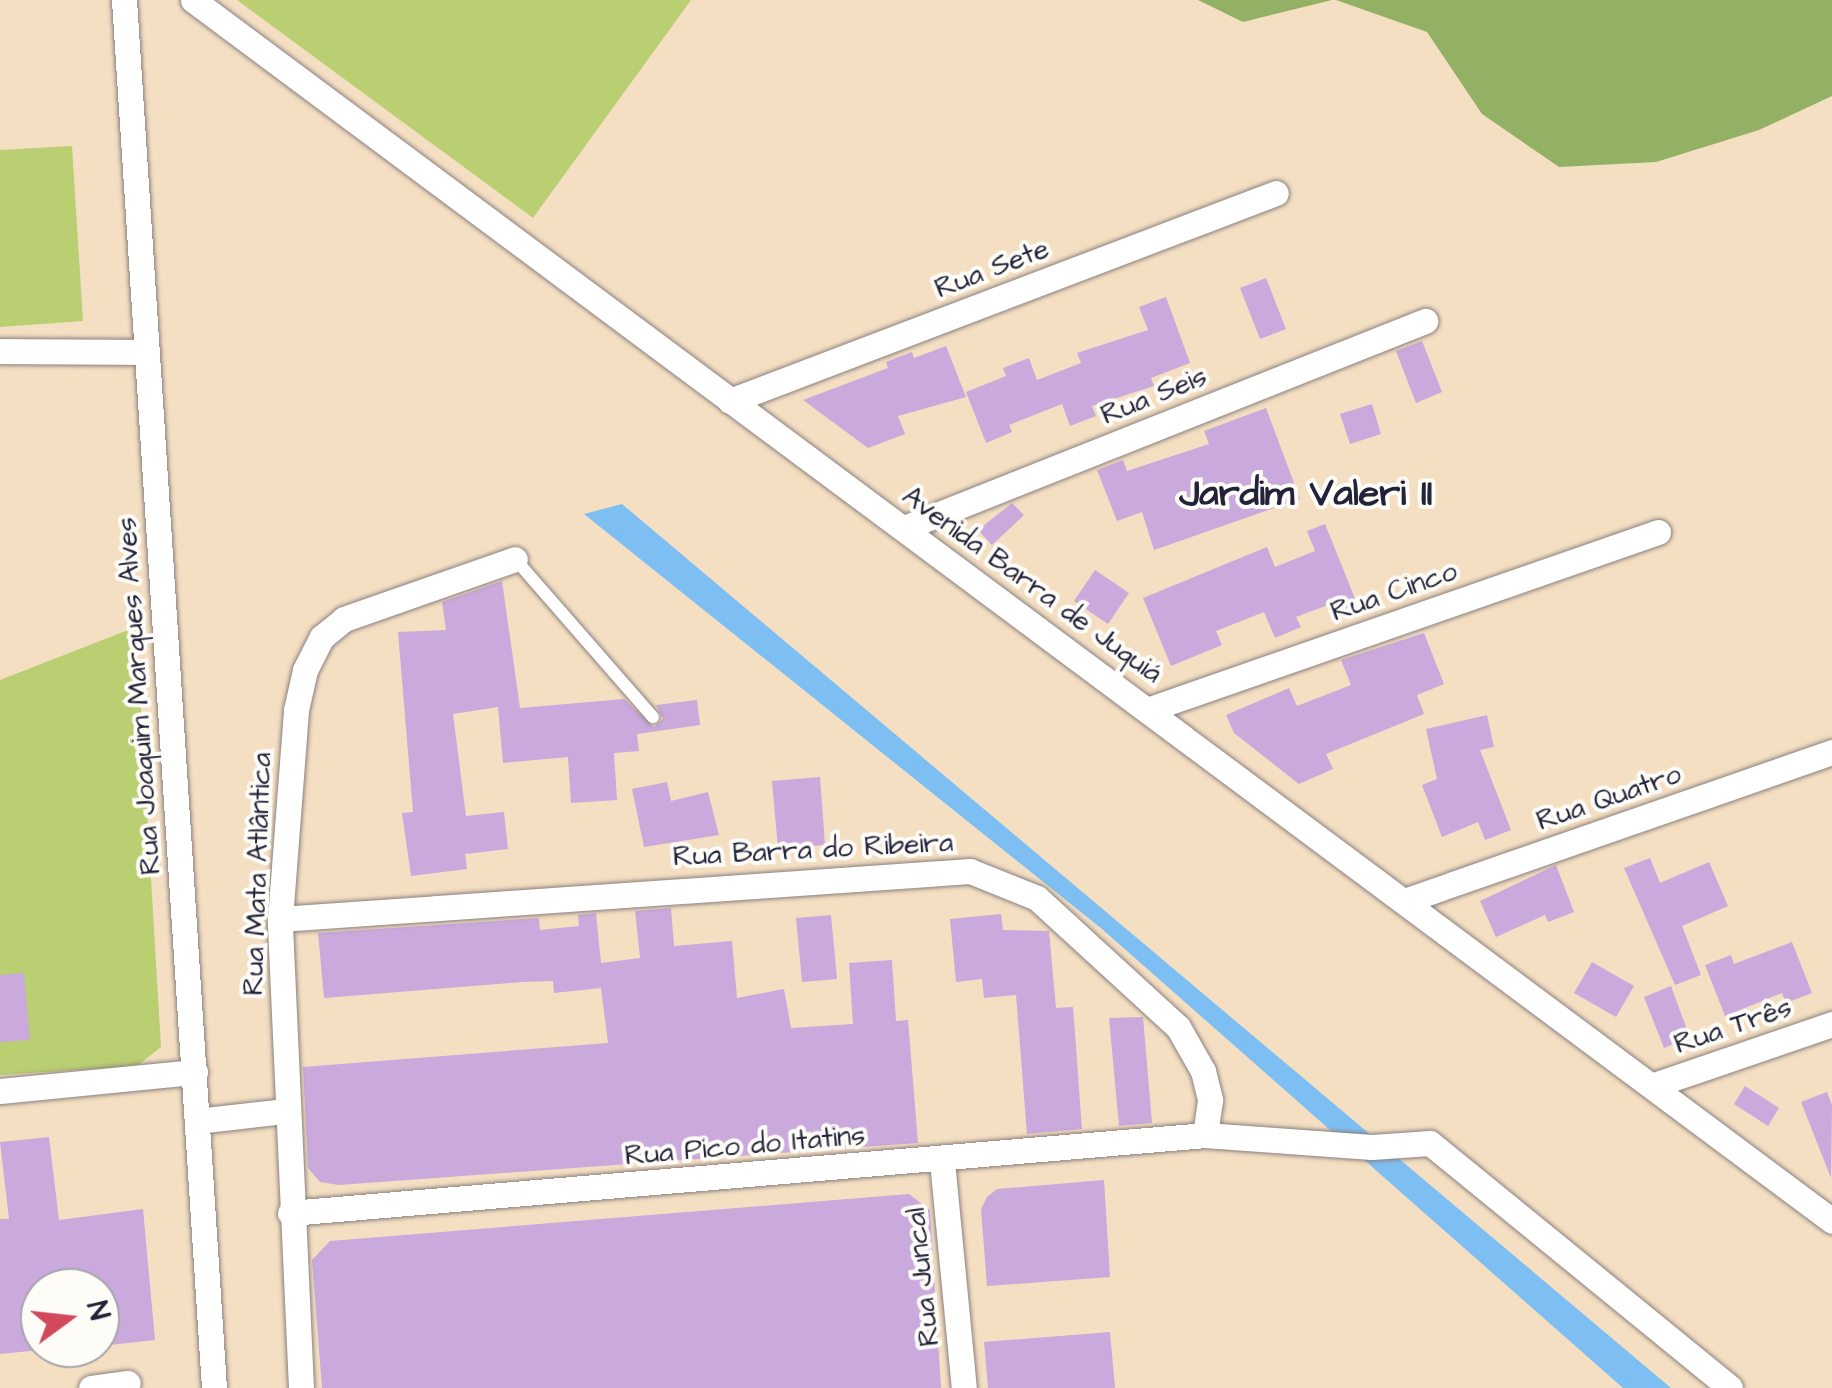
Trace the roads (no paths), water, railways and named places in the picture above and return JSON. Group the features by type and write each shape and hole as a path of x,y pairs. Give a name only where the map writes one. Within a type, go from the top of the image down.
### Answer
{"street":[{"name":"Rua Joaquim Marques Alves","path":"124,0 214,1388"},
{"name":"Avenida Barra de Juquiá","path":"194,0 1407,900 1832,1221"},
{"name":"Rua Sete","path":"730,401 1276,192"},
{"name":"Rua Seis","path":"904,528 1425,320"},
{"path":"0,351 144,352"},
{"name":"Rua Cinco","path":"1150,709 1658,532"},
{"name":"Rua Mata Atlântica","path":"301,1388 285,1112 280,920 296,710 322,637 372,606 515,559"},
{"name":"Rua Quatro","path":"1407,900 1832,752"},
{"name":"Rua Barra do Ribeira","path":"280,920 970,871 1038,898 1178,1028 1203,1071 1210,1100 1204,1134"},
{"name":"Rua Três","path":"1654,1085 1832,1024"},
{"path":"0,1091 195,1072"},
{"path":"197,1121 285,1112"},
{"name":"Rua Pico do Itatins","path":"290,1214 942,1161 1204,1134 1372,1147 1430,1143 1730,1388"},
{"name":"Rua Juncal","path":"942,1161 964,1388"},
{"path":"91,1388 128,1383"}],"lane":[{"path":"515,559 653,717"}],"water":[{"path":"622,504 1671,1388 1623,1388 1102,929 584,514"}],"district":[{"name":"Jardim Valeri II","path":"1306,495"}]}
